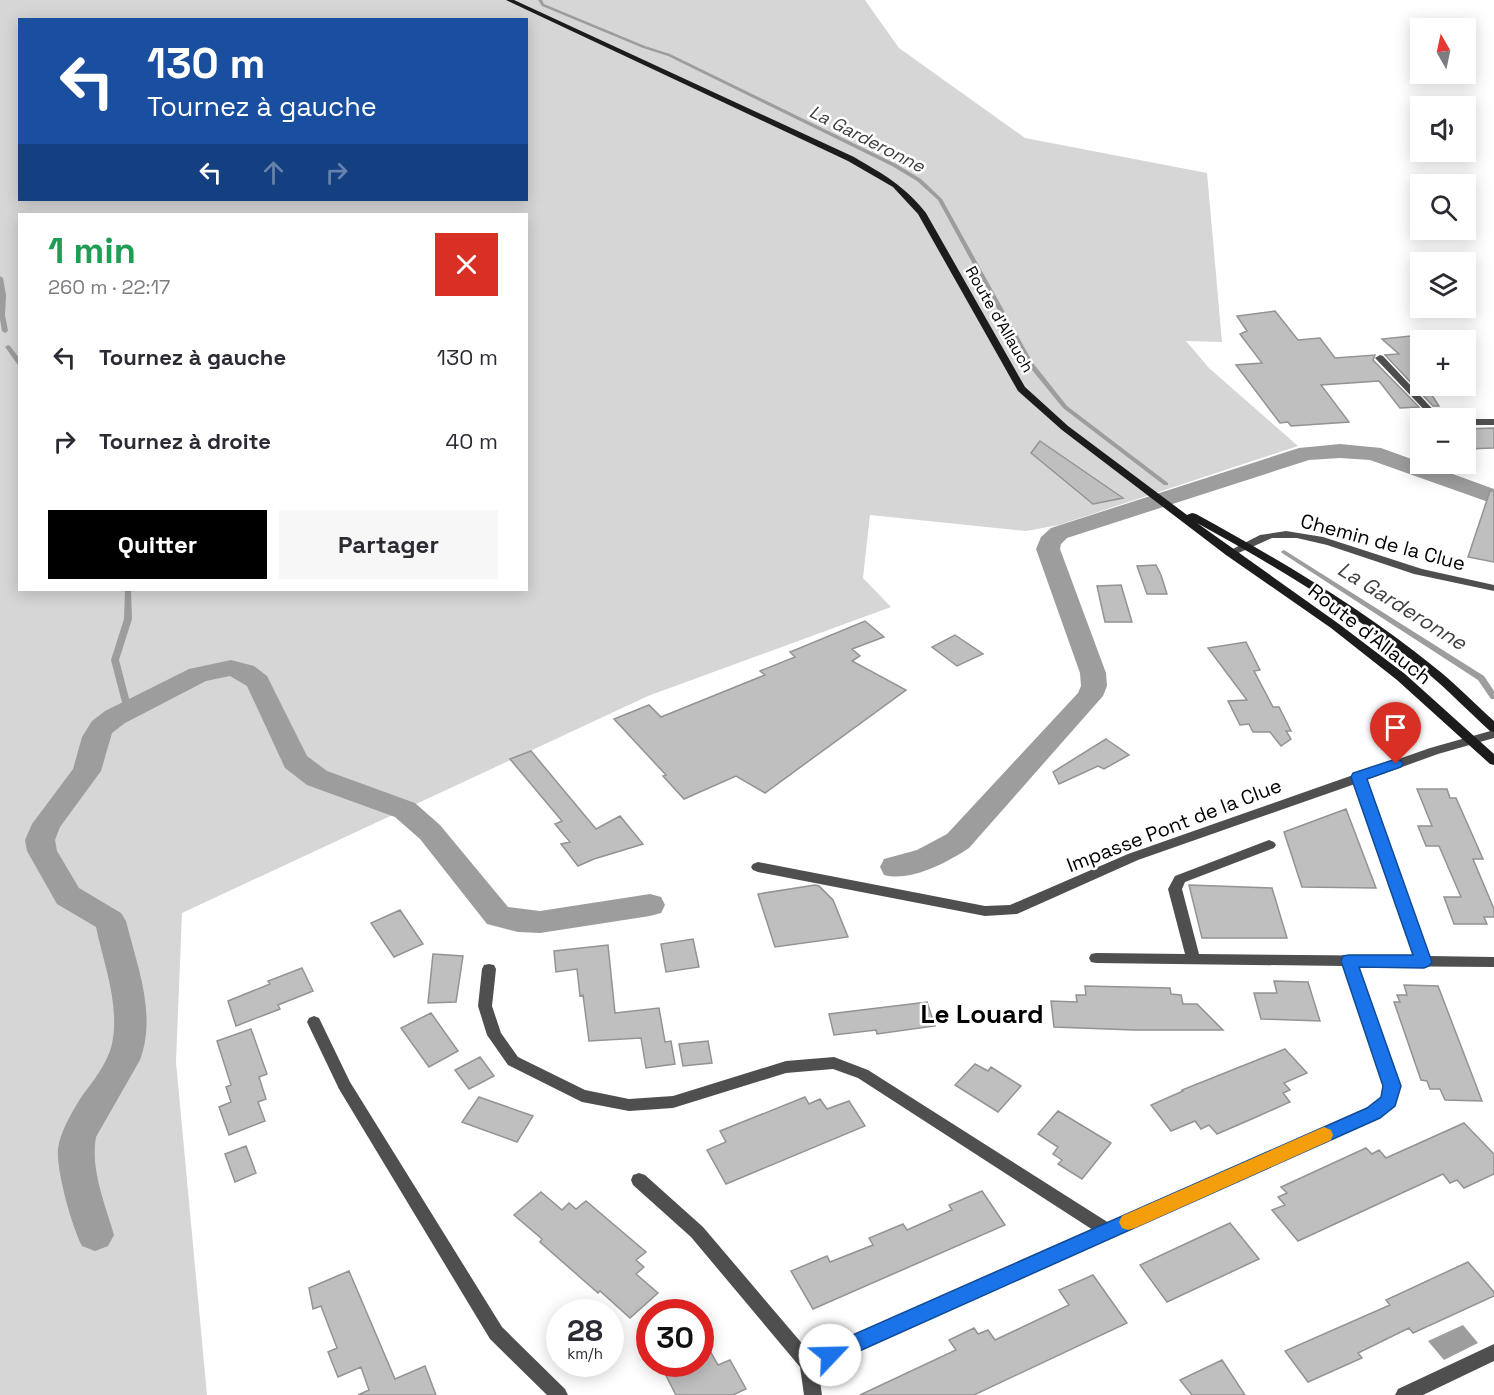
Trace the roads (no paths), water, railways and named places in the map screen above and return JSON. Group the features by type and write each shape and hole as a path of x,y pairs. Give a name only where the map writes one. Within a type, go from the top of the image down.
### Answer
{"main road":[{"name":"Route d'Allauch","path":"510,0 826,147 875,171 897,185 911,199 1021,389 1065,428 1230,553 1335,626 1401,677 1494,761"},
{"name":"Route d'Allauch","path":"1160,499 1246,546 1364,621 1431,669 1494,728"}],"street":[{"path":"1380,358 1428,408"},
{"path":"1476,422 1494,422"},
{"name":"Chemin de la Clue","path":"1230,553 1265,537 1284,534 1307,537 1404,568 1457,582 1494,588"},
{"name":"Impasse Pont de la Clue","path":"758,867 985,911 1012,910 1134,857 1359,777 1494,734"},
{"path":"1359,777 1424,962"},
{"path":"1193,959 1174,889 1180,879 1269,845"},
{"path":"1096,958 1494,962"},
{"path":"808,1364 1373,1113 1389,1101 1392,1086 1349,961"},
{"path":"489,969 485,1006 494,1035 513,1061 582,1096 629,1105 673,1102 786,1067 834,1063 863,1074 1108,1231"},
{"path":"314,1022 344,1085 496,1333 559,1395"},
{"path":"639,1180 697,1232 808,1364 813,1395"},
{"path":"1404,1395 1494,1352"}],"waterway":[{"name":"La Garderonne","path":"540,0 543,5 669,55 894,165 919,180 940,199 1030,364 1065,407 1166,484"},
{"path":"0,278 3,295 2,315"},
{"path":"2,315 5,331"},
{"path":"8,347 18,361"},
{"path":"895,867 928,857 958,841 1090,696 1094,686 1093,673 1048,549 1049,542 1059,533 1307,453 1340,451 1373,453 1494,497"},
{"name":"La Garderonne","path":"1284,552 1481,678 1494,697"},
{"path":"128,591 128,619 115,660 128,710"},
{"path":"95,1235 80,1178 76,1149 84,1124 116,1073 128,1047 131,1017 129,1001 110,921 68,896 42,851 40,840 47,824 87,771 96,737 102,727 115,717 198,675 231,668 245,672 258,682 295,761 317,778 405,810 430,832 498,916 518,921 540,922 650,905"}],"district":[{"name":"Le Louard","path":"982,1014"}]}
